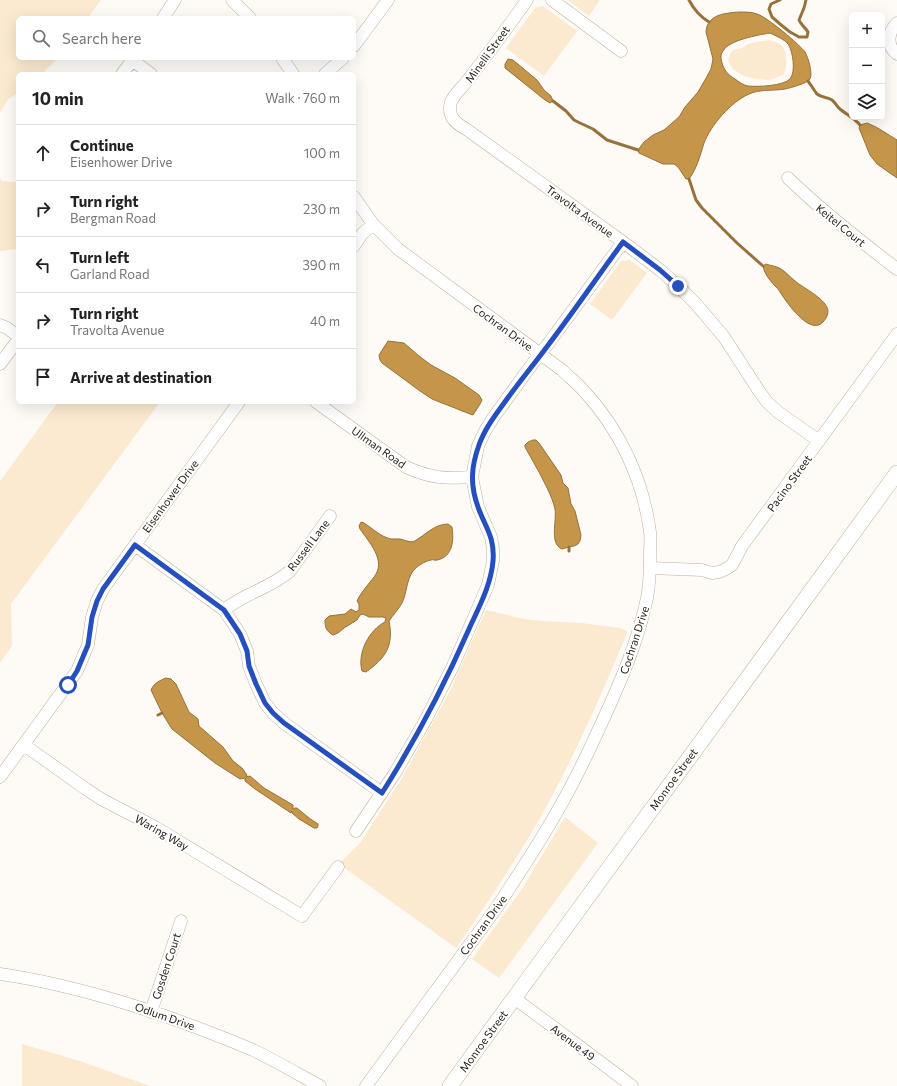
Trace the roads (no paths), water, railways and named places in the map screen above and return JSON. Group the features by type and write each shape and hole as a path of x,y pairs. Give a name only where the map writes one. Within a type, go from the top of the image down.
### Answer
{"main road":[{"name":"Monroe Street","path":"450,1086 897,473"}],"street":[{"path":"164,16 175,0"},
{"path":"232,0 248,16"},
{"path":"356,43 388,0"},
{"name":"Minelli Street","path":"450,110 452,102 527,0"},
{"path":"552,0 621,51"},
{"path":"897,23 893,27 889,41 891,48 897,54"},
{"path":"123,72 132,60"},
{"path":"134,60 149,72"},
{"path":"283,60 292,72"},
{"path":"327,72 341,60"},
{"name":"Travolta Avenue","path":"450,110 456,124 466,129 623,242 660,270 678,286 696,304 724,337 767,402 778,412 819,441"},
{"name":"Keitel Court","path":"788,178 832,219 897,269"},
{"name":"Cochran Drive","path":"356,200 373,224 398,249 562,370 584,390 619,438 635,473 644,501 650,533 650,568 647,597 639,631 625,669 590,748 558,811 495,910 366,1086"},
{"path":"356,243 362,234 373,224"},
{"path":"356,831 395,773 425,721 446,680 488,585 493,561 493,549 491,537 478,507 472,477 478,446 493,418 623,242"},
{"path":"0,325 16,335"},
{"name":"Pacino Street","path":"650,568 702,570 712,573 719,572 732,565 742,546 897,334"},
{"path":"0,364 16,343"},
{"name":"Eisenhower Drive","path":"0,777 77,671 88,645 92,617 103,589 238,404"},
{"name":"Ullman Road","path":"319,404 406,467 423,474 445,478 472,477"},
{"name":"Russell Lane","path":"224,610 241,598 273,584 290,571 330,516"},
{"path":"135,545 224,610 240,634 247,651 249,666 256,684 265,703 273,713 284,723 382,793"},
{"name":"Waring Way","path":"24,745 101,799 155,827 302,916 338,867"},
{"name":"Gosden Court","path":"151,1012 181,921"},
{"name":"Odlum Drive","path":"0,974 68,988 128,1004 201,1029 253,1050 320,1086"},
{"name":"Avenue 49","path":"514,998 632,1086"}],"waterway":[{"path":"689,0 703,18 709,22"},
{"path":"780,0 771,4 769,9 772,17 790,32 799,37 807,37 808,32 799,20 806,0"},
{"path":"808,81 817,94 835,102 839,108 860,125"},
{"path":"553,101 566,111 574,120 593,129 607,140 638,150"},
{"path":"689,179 696,200 702,208 737,243 763,266"},
{"path":"158,715 162,713"}]}
